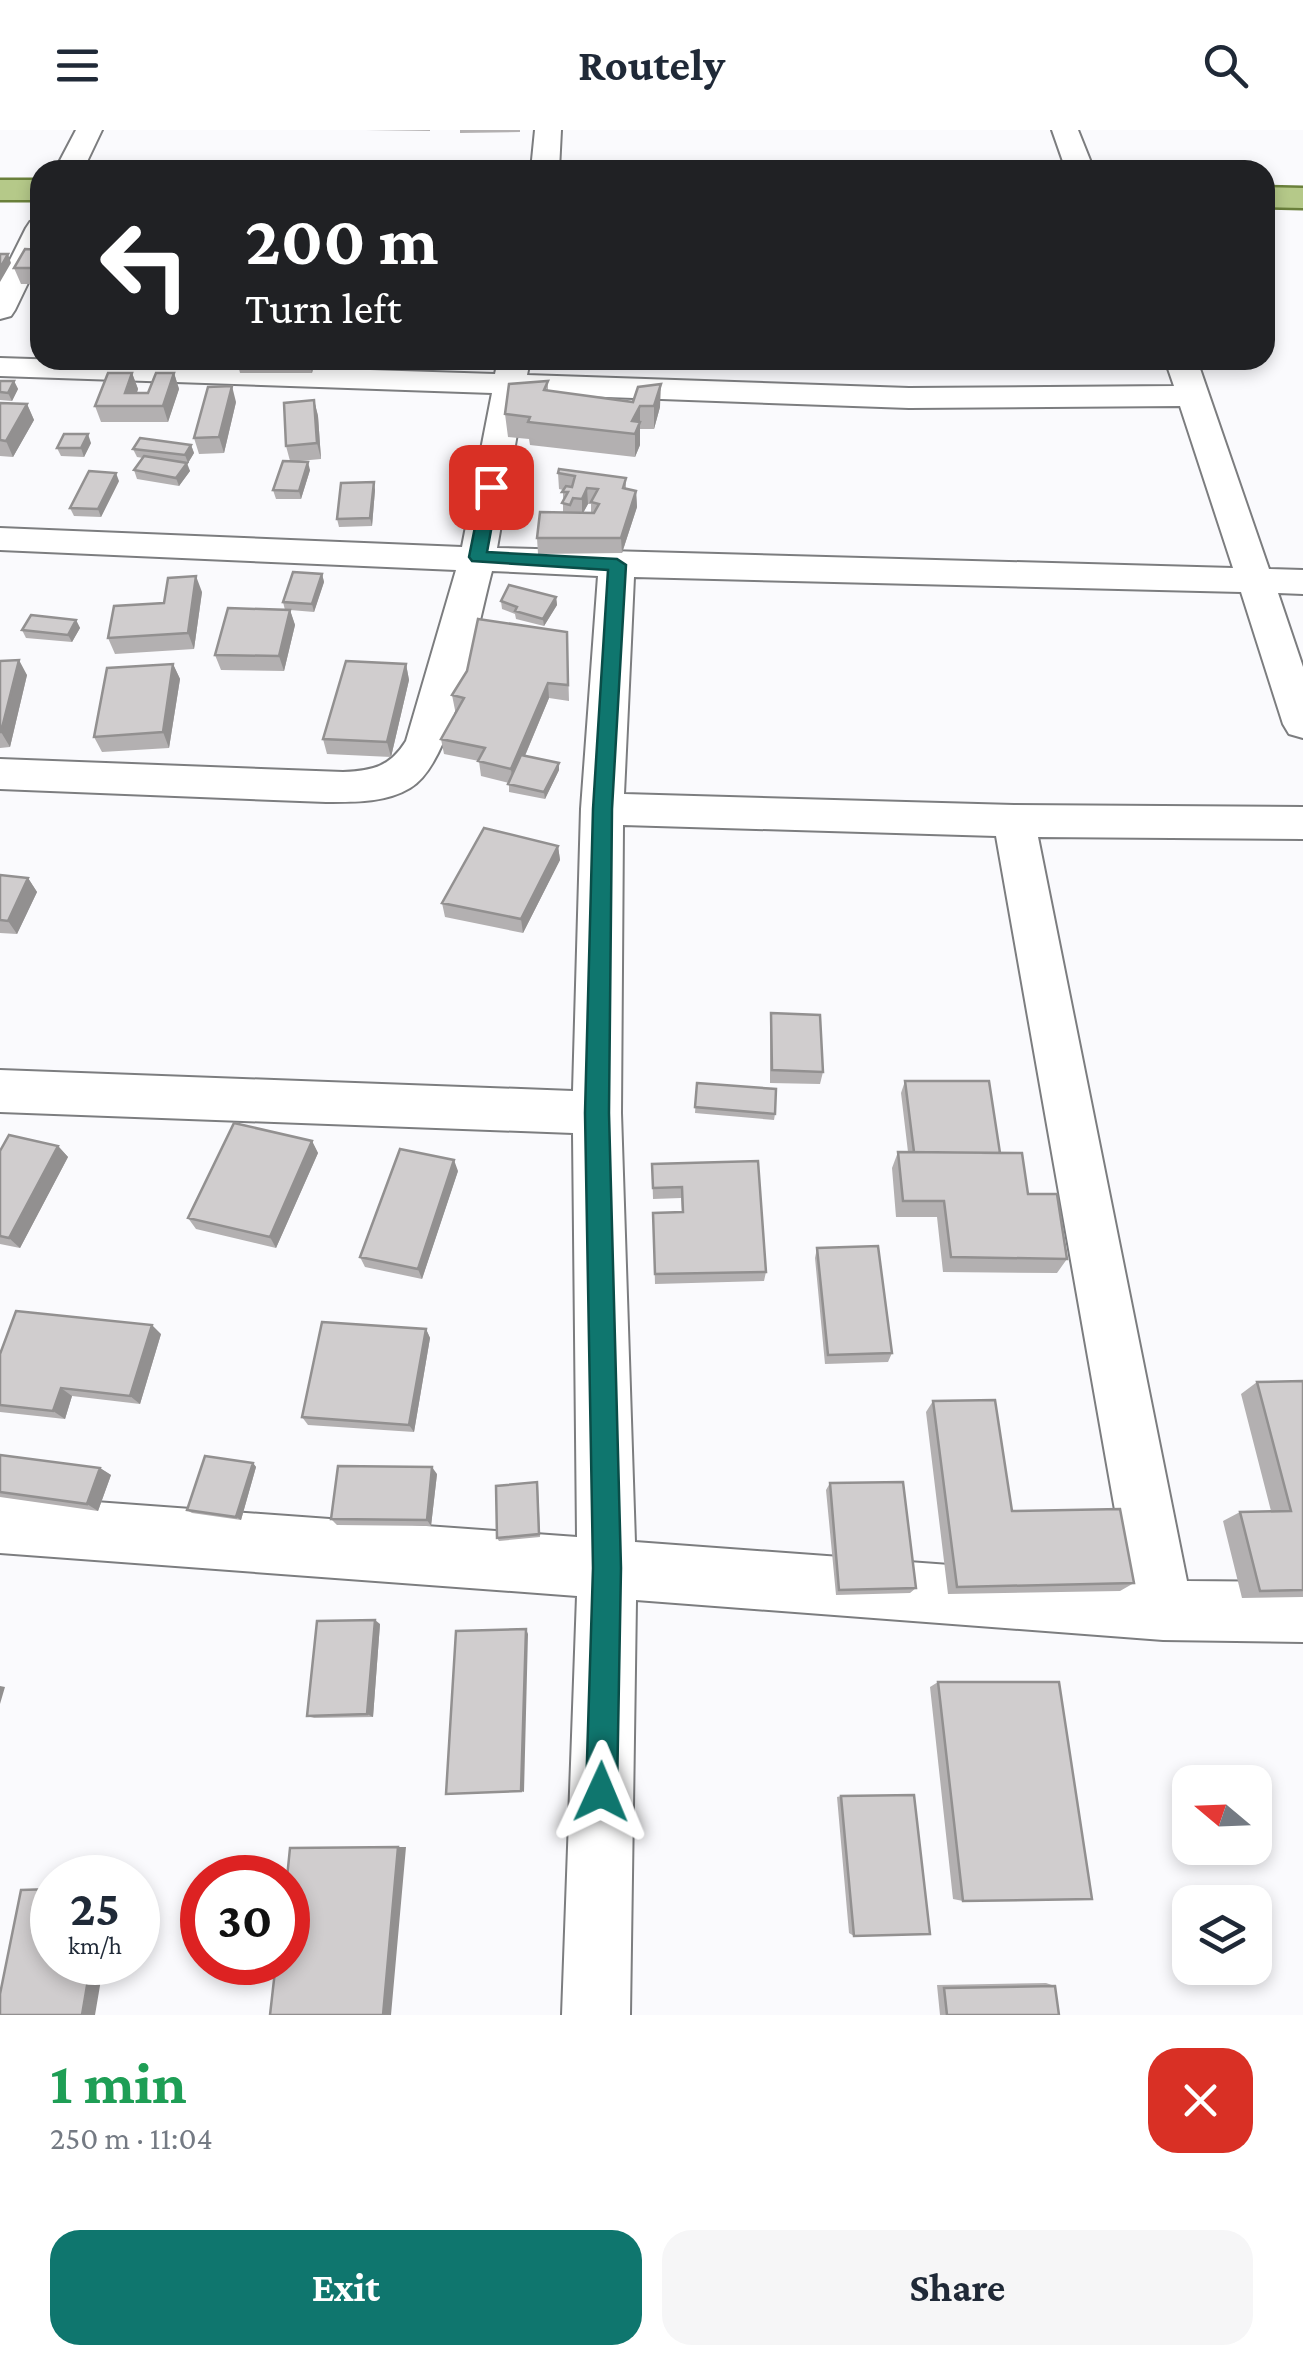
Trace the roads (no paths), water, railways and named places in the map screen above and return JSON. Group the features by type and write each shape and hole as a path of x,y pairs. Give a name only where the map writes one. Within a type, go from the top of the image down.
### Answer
{"main road":[{"path":"0,190 30,190"},
{"path":"1275,197 1303,198"}],"street":[{"path":"74,160 89,130"},
{"path":"545,160 548,130"},
{"path":"1064,130 1076,160"},
{"path":"0,310 30,248"},
{"path":"0,367 30,367"},
{"path":"384,370 512,371 909,398 1193,396"},
{"path":"1184,370 1303,724"},
{"path":"0,774 326,788 362,788 397,780 416,764 426,742 478,557 512,371"},
{"path":"0,539 617,565 1258,584 1303,582"},
{"path":"596,2015 607,1568 597,1113 602,809 617,565"},
{"path":"602,809 1014,822 1303,823"},
{"path":"1014,822 1163,1610"},
{"path":"0,1092 597,1113"},
{"path":"0,1524 1163,1610 1303,1612"}]}
